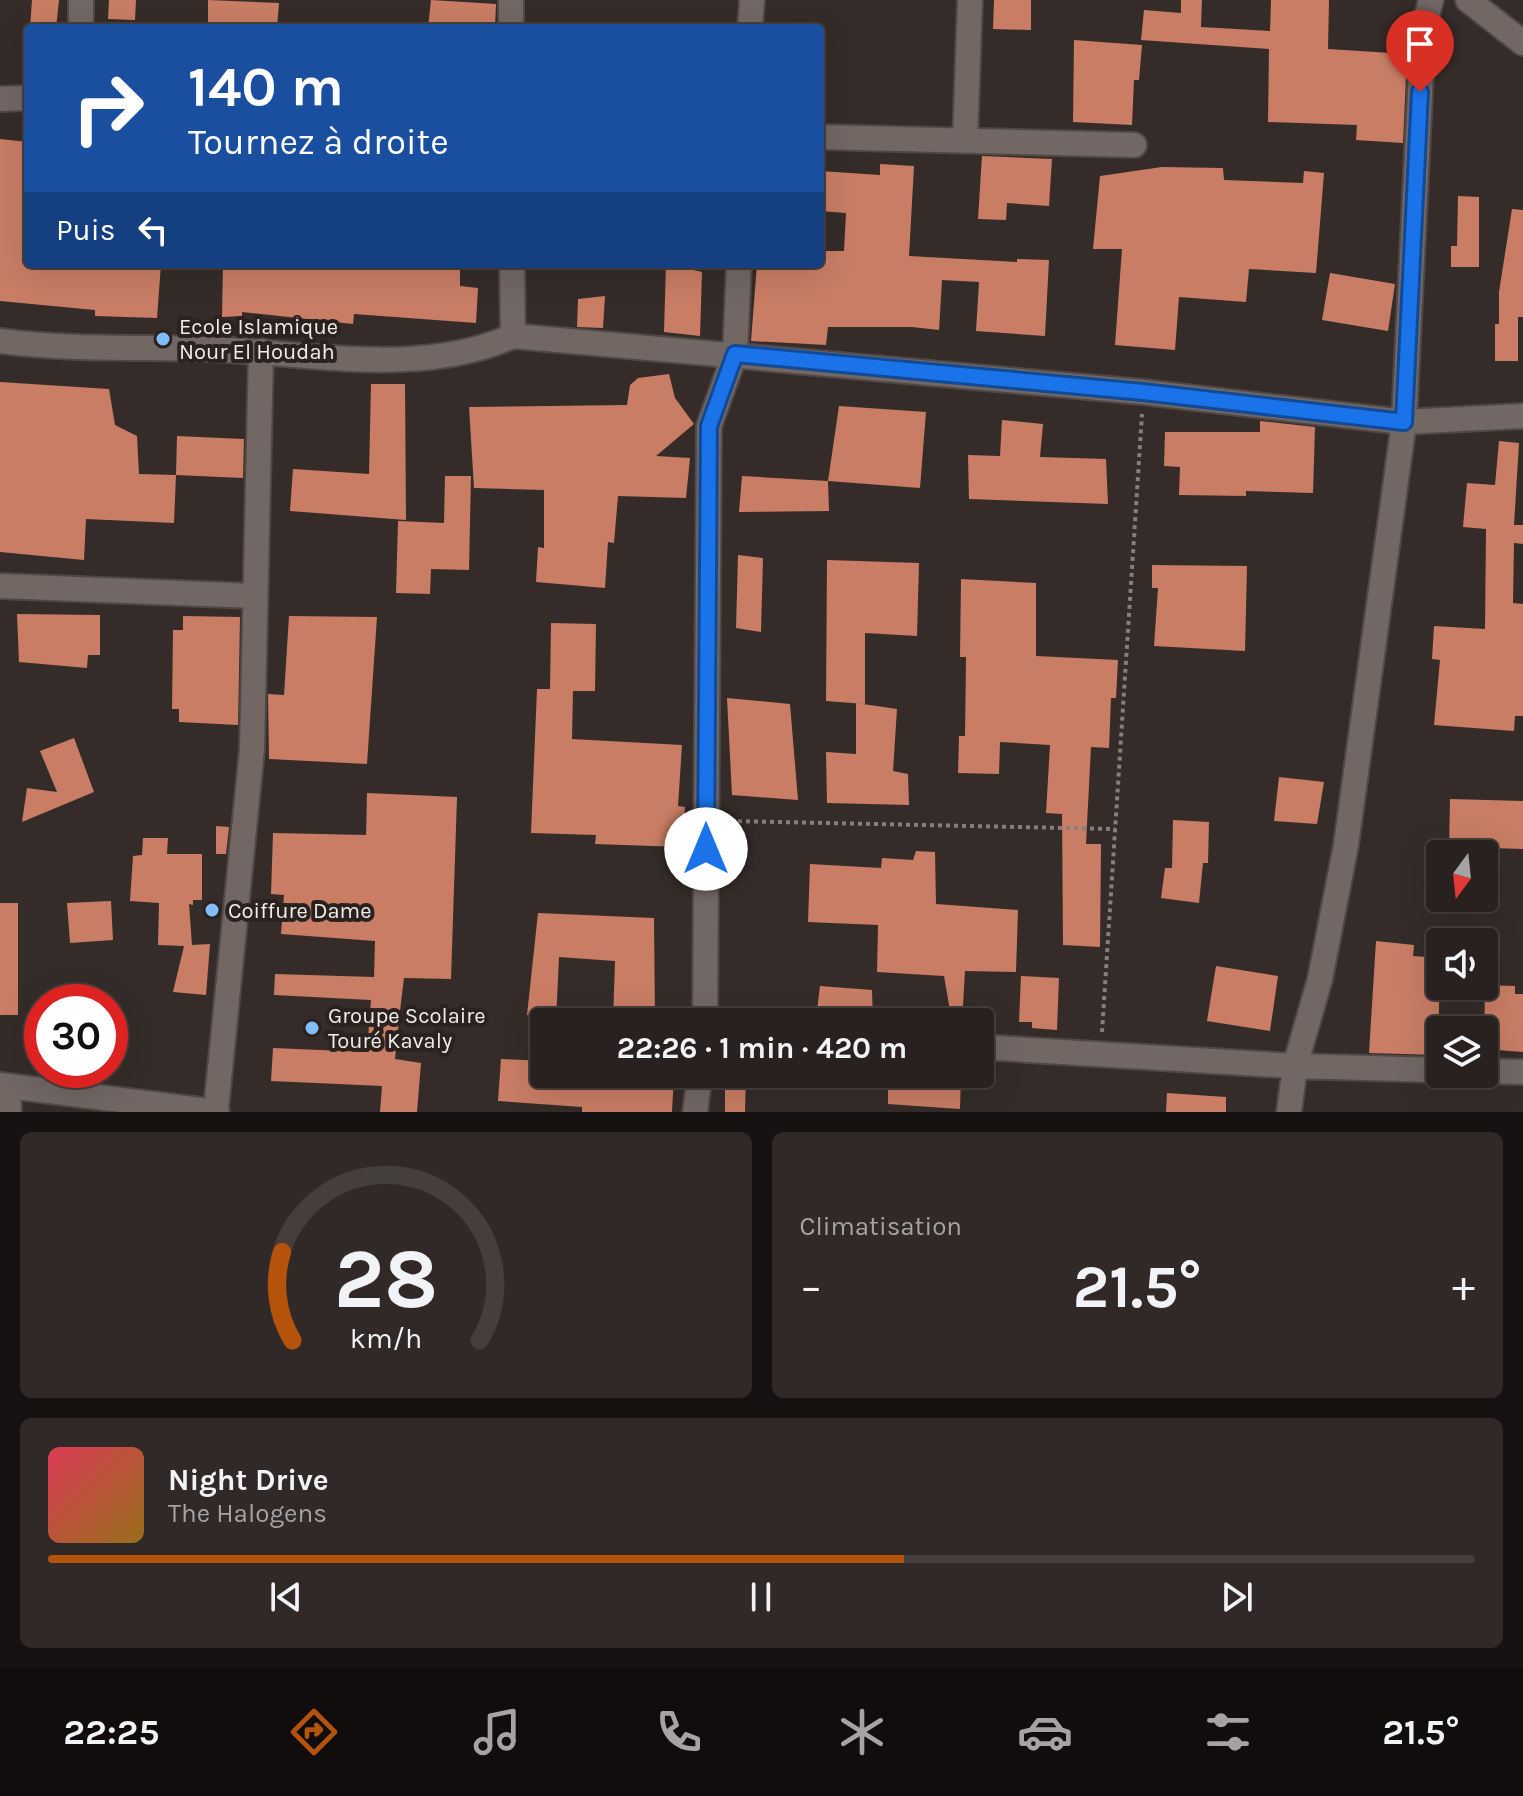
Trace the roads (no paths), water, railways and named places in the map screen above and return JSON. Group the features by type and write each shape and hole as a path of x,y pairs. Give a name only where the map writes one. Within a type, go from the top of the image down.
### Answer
{"street":[{"path":"81,0 81,24"},
{"path":"511,0 511,24"},
{"path":"750,24 752,0"},
{"path":"965,141 970,0"},
{"path":"1289,1112 1295,1066 1320,979 1346,845 1404,422 1423,31 1431,0"},
{"path":"1468,0 1523,43"},
{"path":"0,99 24,98"},
{"path":"824,137 1134,145"},
{"path":"512,268 513,336"},
{"path":"705,1008 709,426 735,354 739,268"},
{"path":"0,341 261,351 381,360 453,356 484,349 513,336 1143,392 1404,422 1523,416"},
{"path":"9,1112 4,1085 216,1111 252,749 261,351"},
{"path":"0,586 255,596"},
{"path":"994,1048 1295,1066 1426,1070"},
{"path":"1498,1071 1523,1072"},
{"path":"695,1112 698,1088"}],"place":[{"name":"Ecole Islamique Nour El Houdah","path":"163,339"},
{"name":"Coiffure Dame","path":"212,910"},
{"name":"Groupe Scolaire Touré Kavaly","path":"312,1028"}]}
